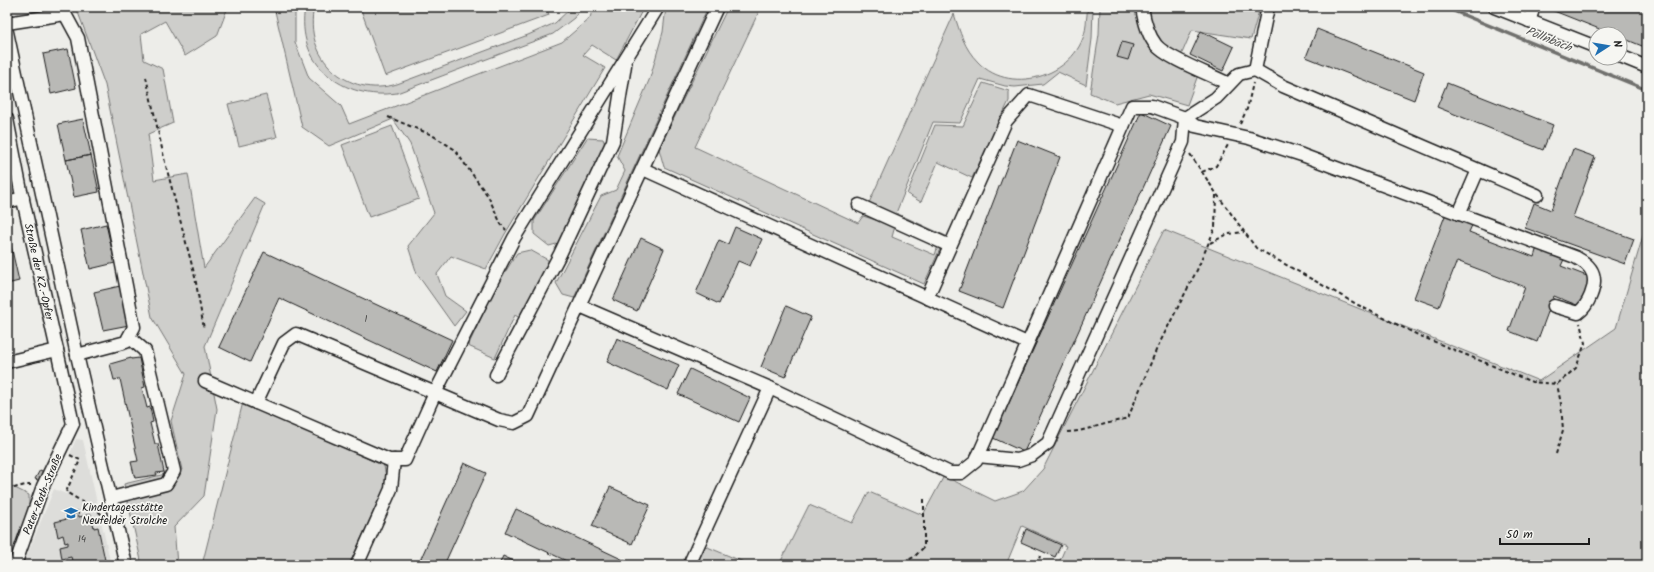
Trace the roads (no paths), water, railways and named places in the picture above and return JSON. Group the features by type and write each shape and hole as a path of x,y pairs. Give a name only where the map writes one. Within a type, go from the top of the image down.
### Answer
{"street":[{"path":"205,381 389,460 404,460 435,393 514,238 658,7"},
{"path":"256,404 284,344 296,334 499,420 514,422 528,416 717,7"},
{"path":"1142,7 1150,35 1156,45 1165,53 1229,84"},
{"path":"1256,70 1268,7"},
{"path":"1494,7 1588,44"},
{"path":"1529,21 1534,7"},
{"path":"7,23 66,11 78,38 134,327 126,342 77,355"},
{"path":"7,32 77,355 126,565"},
{"path":"496,375 560,254 612,141 626,59"},
{"path":"1628,59 1647,66"},
{"path":"1184,118 1216,98 1239,74 1256,70 1283,86 1537,195"},
{"path":"927,298 1006,121 1029,95 1123,126"},
{"path":"580,306 770,388 950,473 961,473 976,461 1132,106 1152,106 1184,118 1195,126 1249,138 1302,155 1575,257 1587,264 1593,274 1593,287 1585,308 1578,313 1554,306"},
{"path":"978,456 1018,460 1032,456 1048,443 1183,142 1184,118"},
{"name":"Straße der KZ.-Opfer","path":"7,122 72,424"},
{"path":"643,169 1027,343"},
{"path":"1459,214 1478,170"},
{"path":"7,202 23,198"},
{"path":"859,206 950,246"},
{"path":"111,498 166,484 174,471 146,351 129,337"},
{"path":"7,362 57,350"},
{"path":"689,565 770,388"},
{"name":"Pater-Roth-Straße","path":"15,565 43,486 72,424"},
{"path":"357,565 391,490 394,460"}],"waterway":[{"name":"Pollnbach","path":"1444,7 1647,90"}],"place":[{"name":"Kindertagesstätte Neufelder Strolche","path":"71,513"}]}
